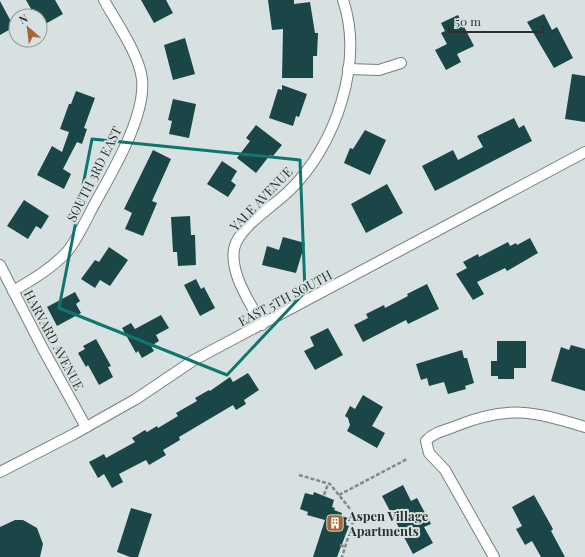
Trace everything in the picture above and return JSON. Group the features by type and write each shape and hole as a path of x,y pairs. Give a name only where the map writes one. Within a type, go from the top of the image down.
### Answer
{"street":[{"name":"SOUTH 3RD EAST","path":"13,291 40,275 67,251 78,235 128,143 141,92 142,78 132,51 104,0"},
{"name":"YALE AVENUE","path":"262,325 235,271 234,249 237,242 252,223 291,189 324,145 338,117 348,69 350,40 343,0"},
{"path":"348,69 379,70 401,62"},
{"name":"EAST 5TH SOUTH","path":"0,472 136,399 194,360 585,152"},
{"name":"HARVARD AVENUE","path":"0,265 86,427"},
{"path":"494,557 446,470 429,453 426,440 432,434 475,418 502,412 542,414 585,427"}],"path":[{"path":"339,495 407,459"},
{"path":"299,475 330,484 355,515 342,557"},
{"path":"324,495 328,484"},
{"path":"340,545 345,547"}],"highlighted area":[{"path":"92,139 300,160 305,292 227,375 59,308"}],"building":[{"path":"26,0 55,0 63,14 48,22 48,8 30,8"},
{"path":"141,0 166,0 173,13 154,23"},
{"path":"268,0 294,0 294,4 310,2 315,33 318,33 317,56 313,56 313,78 282,78 283,29 272,30"},
{"path":"0,1 8,16 8,30 0,35"},
{"path":"544,14 552,30 557,27 573,58 554,68 527,22"},
{"path":"458,15 474,46 457,54 461,62 446,70 435,50 447,44 441,33 445,31 441,23"},
{"path":"185,38 195,74 173,80 164,45"},
{"path":"572,74 585,76 585,122 565,119"},
{"path":"282,85 307,94 299,117 296,116 293,126 269,118 278,89 282,90"},
{"path":"76,91 95,98 84,128 87,129 82,144 77,142 63,169 71,174 64,189 37,175 52,146 62,152 69,132 60,129 69,104 71,104"},
{"path":"173,99 196,104 189,138 169,134 172,121 168,120"},
{"path":"514,118 519,128 524,125 532,141 435,191 422,166 453,150 458,160 483,147 477,136"},
{"path":"256,125 282,145 273,156 270,155 256,173 237,158 250,141 246,138"},
{"path":"365,130 386,140 370,175 344,163 350,148 353,149"},
{"path":"153,150 171,159 152,201 157,203 143,236 125,229 132,213 124,209"},
{"path":"222,161 237,171 231,181 236,185 228,197 207,184"},
{"path":"387,184 403,213 366,233 351,204"},
{"path":"24,200 49,216 41,229 36,226 28,239 7,226"},
{"path":"190,216 191,235 195,235 196,265 178,266 177,252 173,252 171,217"},
{"path":"283,237 305,243 296,273 262,265 267,246 279,250"},
{"path":"530,238 538,253 507,271 505,268 477,282 484,294 473,300 456,274 467,268 463,262 478,254 479,257 508,242 510,246 516,243 517,245"},
{"path":"109,247 128,260 110,286 100,280 95,288 81,279 95,260 99,262"},
{"path":"196,279 201,289 204,287 215,308 200,316 184,285"},
{"path":"427,284 439,309 408,324 406,320 363,342 354,325 368,318 366,314 384,305 385,308 408,296 407,294"},
{"path":"75,292 80,301 76,304 81,313 57,326 47,307"},
{"path":"161,315 169,328 156,335 159,341 151,346 154,351 142,358 138,351 136,353 122,328 131,323 135,329"},
{"path":"328,328 343,355 315,370 304,351 314,346 310,337"},
{"path":"96,339 111,366 108,367 113,377 99,385 88,365 86,367 78,353 85,349 83,346"},
{"path":"497,341 526,341 526,368 514,368 514,379 498,379 498,376 491,376 491,361 497,361"},
{"path":"571,345 585,349 585,391 551,381 561,347 569,350"},
{"path":"462,350 464,358 467,358 474,383 465,386 466,389 448,394 444,382 429,386 427,378 421,380 416,364"},
{"path":"248,373 259,390 244,400 246,404 236,410 233,405 179,437 180,440 163,450 166,455 149,465 146,460 119,474 123,482 112,488 104,474 98,478 89,462 104,454 106,458 135,442 132,438 145,430 147,432 157,426 158,428 178,416 176,413 197,401 195,398 209,390 210,391 230,377 233,382"},
{"path":"363,395 383,407 372,426 385,433 377,448 347,431 350,425 348,418 345,416 350,406 355,409"},
{"path":"403,485 411,501 417,498 431,524 424,527 433,543 413,554 382,496"},
{"name":"Aspen Village Apartments","path":"314,492 334,500 332,507 335,508 334,510 342,513 341,516 348,518 346,525 349,526 337,557 313,557 325,520 307,515 308,512 300,509 305,493 313,495"},
{"path":"534,495 553,529 551,531 565,557 541,557 532,541 525,545 516,529 522,526 512,507"},
{"path":"131,508 152,514 138,557 130,557 117,552"},
{"path":"15,520 23,520 37,528 43,544 40,557 0,557 0,527"}],"place":[{"name":"Aspen Village Apartments","path":"335,523"}]}
